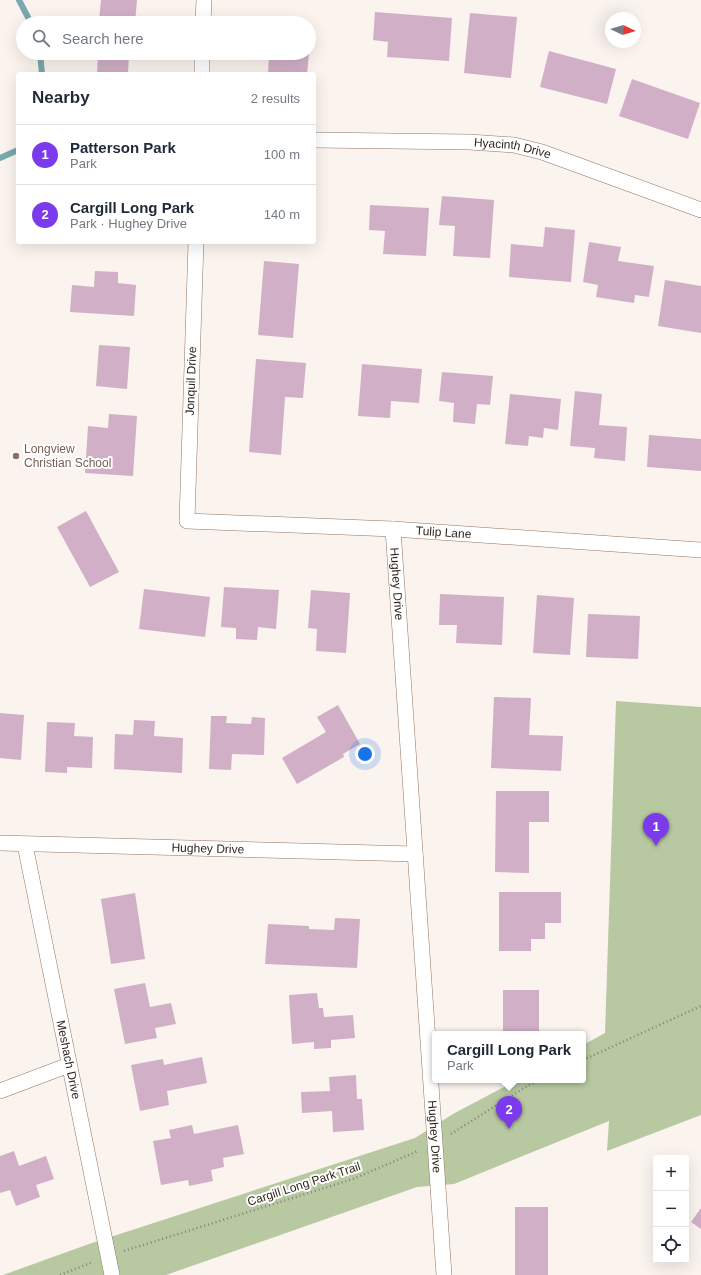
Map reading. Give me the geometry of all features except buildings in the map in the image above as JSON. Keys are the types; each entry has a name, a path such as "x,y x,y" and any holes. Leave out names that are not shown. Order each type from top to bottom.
{"street":[{"path":"204,0 204,16"},
{"path":"202,60 202,72"},
{"name":"Hyacinth Drive","path":"316,140 469,142 514,145 542,152 700,206"},
{"name":"Jonquil Drive","path":"187,521 196,244"},
{"name":"Tulip Lane","path":"187,521 394,529 701,550"},
{"name":"Hughey Drive","path":"394,529 444,1275"},
{"name":"Hughey Drive","path":"0,843 25,845 415,854"},
{"name":"Meshach Drive","path":"25,845 112,1275"},
{"path":"0,1092 69,1065"}],"path":[{"path":"586,1059 701,1006"},
{"name":"Cargill Long Park Trail","path":"60,1275 108,1256 353,1179 436,1144 534,1083"}],"green space":[{"path":"616,701 701,707 701,1115 607,1151 609,1121 454,1184 417,1187 166,1275 3,1275 89,1244 415,1138 453,1114 511,1083 586,1083 586,1043 605,1033"}],"waterway":[{"path":"19,0 27,16"},
{"path":"41,60 42,72"},
{"path":"0,158 16,151"}],"place":[{"name":"Longview Christian School","path":"16,456"},
{"name":"Patterson Park","path":"656,846"},
{"name":"Cargill Long Park","path":"509,1129"}]}
